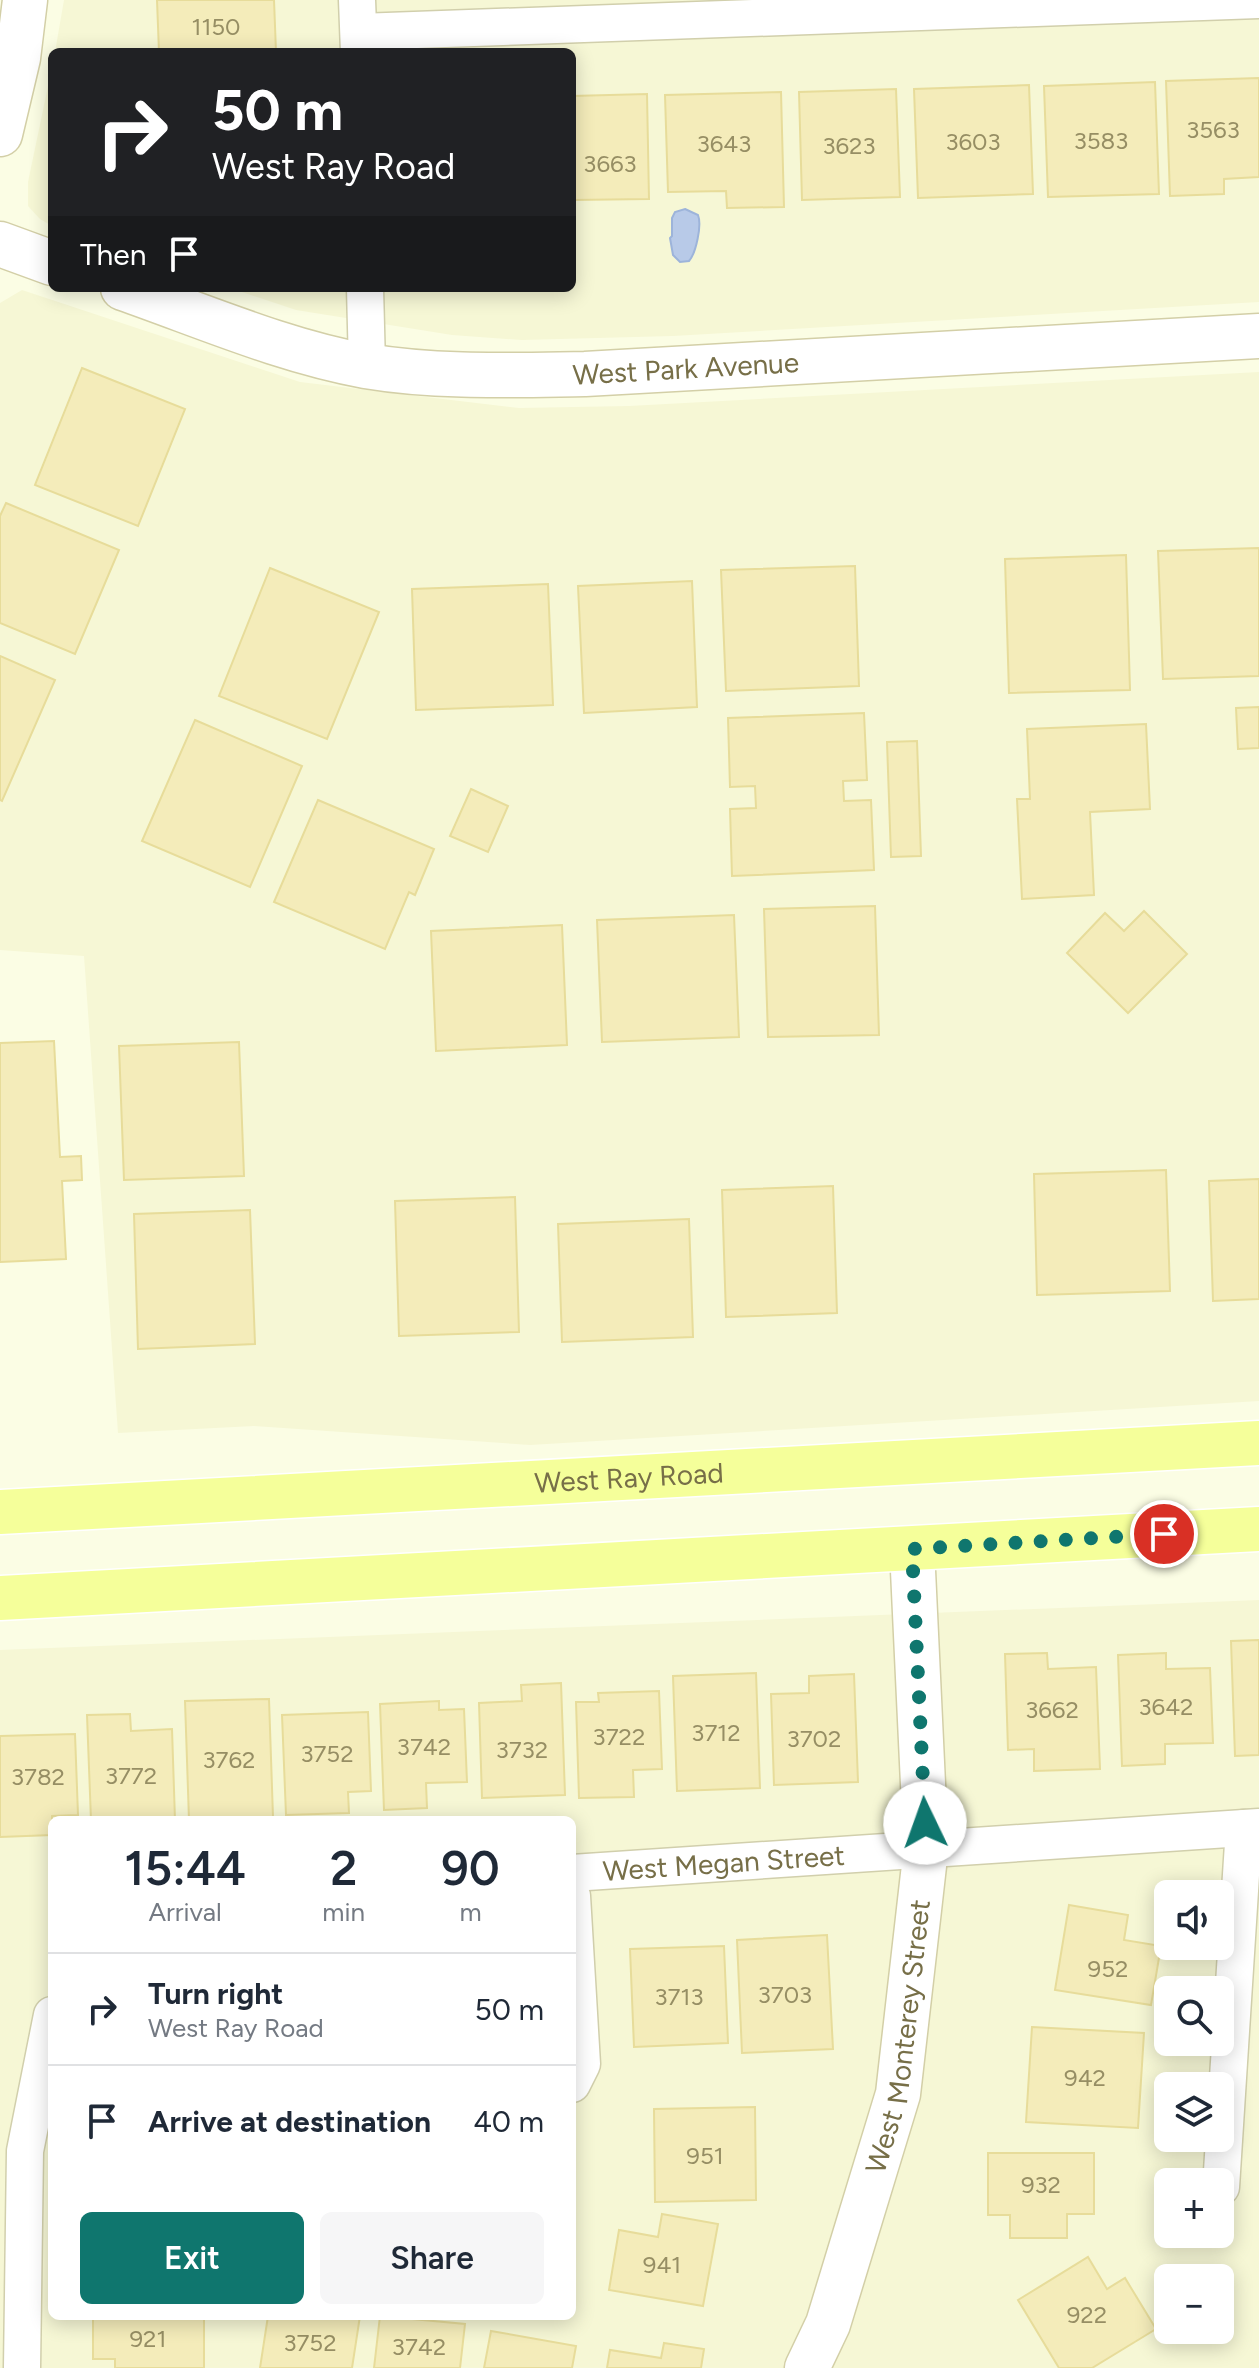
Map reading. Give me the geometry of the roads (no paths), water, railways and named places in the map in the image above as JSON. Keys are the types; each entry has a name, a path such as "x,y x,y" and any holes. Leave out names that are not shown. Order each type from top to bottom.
{"main road":[{"name":"West Ray Road","path":"0,1512 1259,1443"},
{"path":"0,1598 1259,1529"}],"street":[{"path":"0,134 18,58 25,0"},
{"path":"358,28 1259,0"},
{"path":"0,244 48,262"},
{"name":"West Park Avenue","path":"134,292 284,345 367,366 475,375 585,374 1259,336"},
{"path":"365,292 367,366"},
{"name":"West Monterey Street","path":"807,2368 828,2324 898,2094 926,1848 912,1549"},
{"path":"1223,2168 1252,1828"},
{"name":"West Megan Street","path":"576,1873 1252,1828"},
{"path":"576,1963 582,2064 576,2076"},
{"path":"22,2368 25,2151 48,2035"}],"water":[{"path":"685,209 698,215 699,232 692,257 689,261 680,262 673,255 670,238 675,212"}]}
